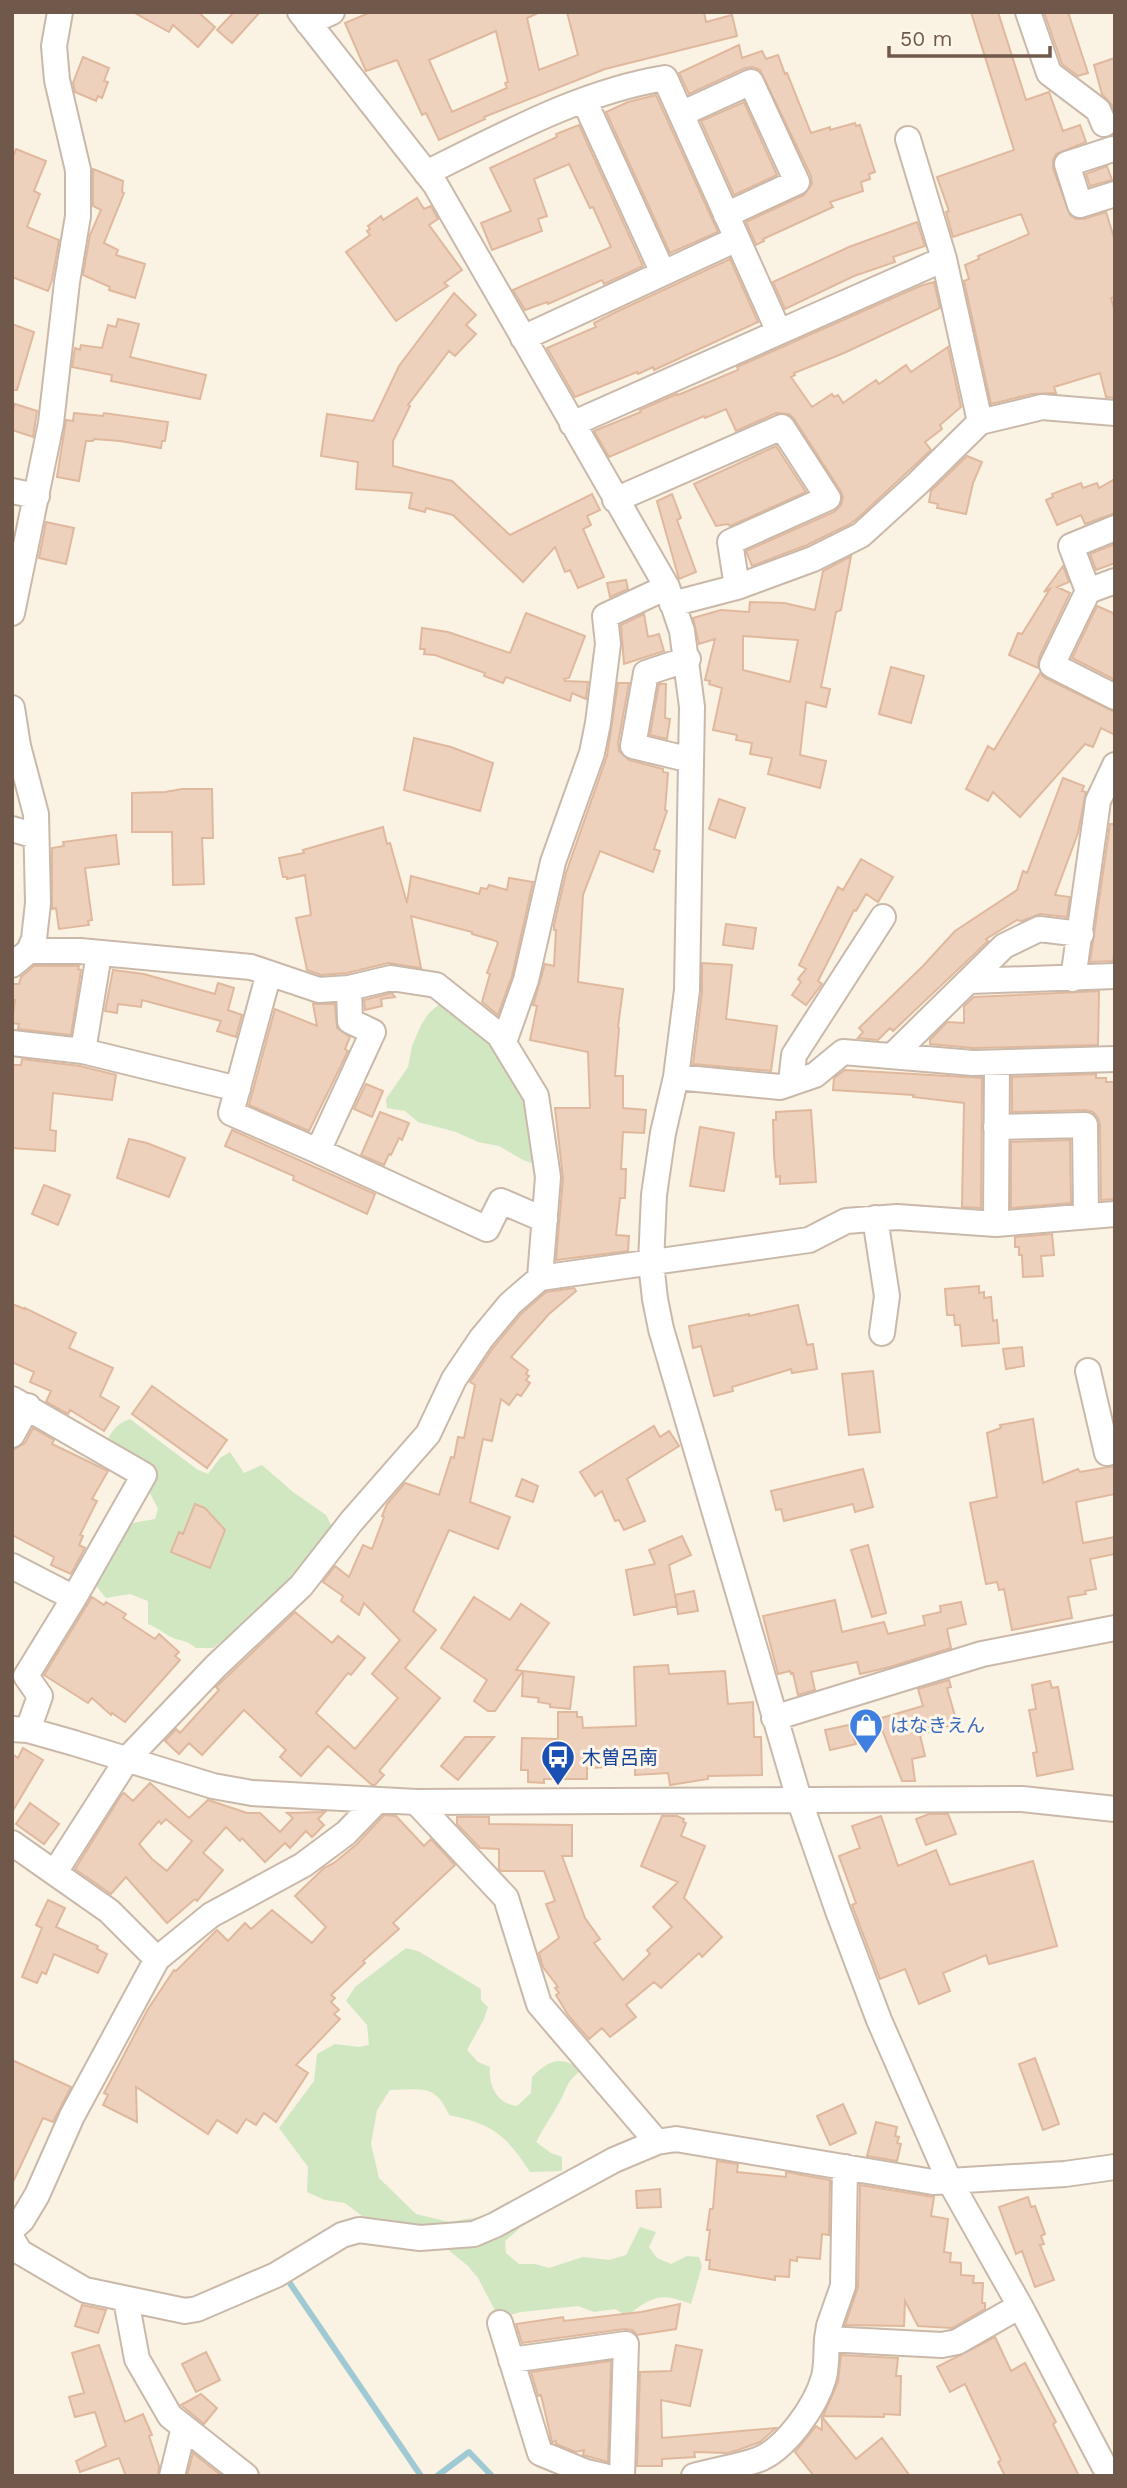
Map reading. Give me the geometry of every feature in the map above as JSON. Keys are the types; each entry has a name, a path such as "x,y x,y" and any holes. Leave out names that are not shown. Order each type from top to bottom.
{"street":[{"path":"12,613 51,423 67,282 78,216 78,170 57,80 54,46 60,12"},
{"path":"332,12 304,18 426,173 669,596 682,631 688,659 692,707 687,990 676,1077 663,1133 654,1195 651,1263 661,1329 799,1799 879,2020 948,2180 1020,2306 1104,2466 1112,2476"},
{"path":"1028,12 1049,73 1098,110 1109,123 1114,151 1067,164 1080,205 1115,194"},
{"path":"426,173 555,110 629,84 665,78 779,332"},
{"path":"681,114 751,82 797,182 726,215"},
{"path":"584,100 663,273"},
{"path":"908,139 944,259 980,422"},
{"path":"523,338 737,239"},
{"path":"572,424 944,259"},
{"path":"504,1042 526,980 553,862 592,753 608,644 605,616 669,596 737,587 813,559 860,535 980,422 1042,407 1115,413"},
{"path":"615,500 782,427 828,498 730,542 737,587"},
{"path":"12,491 37,496"},
{"path":"1088,591 1071,546 1115,528"},
{"path":"1115,581 1088,591 1052,665 1115,698"},
{"path":"688,659 646,673 633,746 691,760"},
{"path":"12,708 15,745 36,814 38,903 34,939 21,958"},
{"path":"1073,979 1098,801 1113,774"},
{"path":"12,829 36,835"},
{"path":"791,1082 794,1055 883,917"},
{"path":"892,1056 1004,946 1039,929 1081,933"},
{"path":"21,958 80,951 251,967 319,990 349,988 391,978 436,985 499,1035 536,1096 548,1177 540,1278"},
{"path":"83,1051 99,954"},
{"path":"269,973 231,1113 487,1229 501,1201 545,1220"},
{"path":"969,981 1115,976"},
{"path":"318,1151 373,1032 351,1021 349,988"},
{"path":"12,1043 83,1051 238,1089"},
{"path":"676,1077 780,1087 815,1075 844,1052 973,1063 1115,1059"},
{"path":"996,1224 997,1063"},
{"path":"996,1127 1085,1125 1086,1216"},
{"path":"55,1872 128,1758 216,1666 300,1586 351,1522 428,1434 454,1379 481,1339 510,1304 540,1278 809,1240 846,1220 897,1217 996,1224 1115,1214"},
{"path":"875,1218 887,1296 882,1333"},
{"path":"1088,1371 1107,1452 1115,1451"},
{"path":"12,1435 20,1402 144,1475 26,1676 40,1696 18,1733 128,1758 213,1786 252,1793 416,1802 1022,1800 1091,1805 1115,1810"},
{"path":"12,1566 74,1598"},
{"path":"774,1718 982,1654 1115,1629"},
{"path":"12,2229 22,2220 37,2195 72,2116 157,1959 211,1915 303,1866 346,1833 377,1801"},
{"path":"416,1802 506,1898 539,2004 657,2142"},
{"path":"12,1843 108,1911 157,1959"},
{"path":"12,2239 20,2252 85,2290 185,2311 197,2309 276,2274 342,2235 359,2230 420,2238 474,2234 614,2160 657,2142 676,2139 933,2182 1065,2174 1115,2167"},
{"path":"694,2476 759,2459 780,2447 797,2427 824,2378 829,2326 843,2286 845,2168"},
{"path":"126,2300 137,2359 170,2416 246,2476"},
{"path":"827,2339 942,2345 957,2342 1020,2306"},
{"path":"500,2323 540,2453 586,2472 604,2476"},
{"path":"511,2360 626,2344 622,2476"},
{"path":"172,2476 184,2427"}],"green space":[{"path":"444,1000 483,1032 529,1102 537,1165 499,1146 478,1142 456,1132 418,1122 405,1111 387,1108 386,1099 408,1067 412,1046 421,1025 429,1013"},
{"path":"130,1419 198,1470 208,1474 220,1458 230,1452 244,1473 262,1465 293,1492 326,1515 333,1529 269,1602 213,1648 196,1648 169,1636 148,1624 148,1601 130,1594 106,1598 93,1582 121,1525 155,1519 158,1509 150,1493 146,1470 106,1446 114,1429"},
{"path":"406,1948 418,1951 481,1989 481,2000 488,2007 467,2050 478,2062 490,2067 492,2087 504,2102 517,2106 531,2093 532,2077 549,2064 567,2062 581,2070 569,2082 536,2142 562,2157 562,2171 530,2172 497,2133 477,2122 449,2115 438,2098 426,2090 390,2090 377,2110 371,2144 379,2178 416,2214 449,2222 500,2211 543,2206 542,2215 521,2227 505,2241 506,2253 519,2264 535,2264 549,2268 583,2257 609,2260 626,2255 640,2227 656,2232 649,2247 657,2258 671,2264 687,2256 699,2257 702,2266 691,2304 664,2297 650,2300 627,2316 615,2309 594,2312 578,2306 521,2312 499,2318 478,2278 446,2248 370,2222 345,2203 325,2200 307,2192 308,2167 279,2128 314,2081 317,2054 335,2044 359,2047 369,2045 367,2025 346,2001 355,1987"}],"building":[{"path":"133,12 198,12 215,27 198,47 173,25 169,32"},
{"path":"234,12 260,12 232,43 217,30"},
{"path":"371,12 540,12 527,18 539,70 578,55 567,12 704,12 706,22 732,15 737,36 605,69 484,117 485,119 439,140 426,113 422,115 397,60 366,71 345,23","holes":["496,31 508,82 505,83 507,88 452,112 429,60"]},
{"path":"971,12 998,12 1026,100 1049,92 1063,131 1080,125 1086,142 1056,154 1053,168 1070,215 1076,219 1084,219 1106,212 1115,241 1115,297 1111,298 1115,312 1115,398 1106,397 1100,373 1054,387 1056,393 1032,394 991,404 964,281 969,279 965,265 979,259 978,256 1029,234 1021,214 953,237 946,212 949,211 937,177 1014,150"},
{"path":"1044,12 1068,12 1088,73 1078,76 1062,64"},
{"path":"739,45 742,58 762,51 766,59 778,55 811,133 830,127 830,130 855,123 856,126 860,125 875,172 869,174 870,179 861,182 863,191 830,202 833,207 763,239 764,241 756,245 746,222 804,195 812,184 811,176 760,70 745,68 689,94 679,73"},
{"path":"83,57 109,68 104,81 108,82 102,98 98,96 96,101 75,92 73,83"},
{"path":"1115,58 1115,111 1102,94 1094,65"},
{"path":"656,95 718,232 670,253 606,112 628,102"},
{"path":"744,102 777,175 734,195 701,121"},
{"path":"579,125 643,266 604,284 602,280 548,304 547,302 525,310 513,290 611,247 569,164 534,179 547,216 538,219 542,231 492,250 481,223 511,211 490,168"},
{"path":"16,149 46,161 34,191 40,194 27,227 59,240 48,291 12,277 12,160"},
{"path":"1107,166 1112,180 1090,186 1086,174"},
{"path":"93,169 123,181 124,193 104,243 118,250 116,255 145,264 135,298 109,290 110,287 83,275 90,235 101,210 93,206"},
{"path":"417,198 424,209 431,206 438,219 429,225 462,270 444,283 448,286 396,321 346,252 370,235 368,226 381,216 383,220"},
{"path":"917,222 925,246 893,257 895,262 854,276 785,309 773,282 849,247"},
{"path":"730,259 758,322 654,370 653,367 638,374 637,372 575,397 547,348 596,327 594,323"},
{"path":"934,282 940,308 794,373 791,377 812,407 832,394 834,397 838,395 843,403 876,380 879,384 906,365 911,372 948,347 961,407 940,425 942,429 925,442 931,450 859,517 807,545 752,566 746,551 834,512 841,505 843,497 840,490 789,414 776,413 736,431 726,409 609,457 594,431 738,370 737,367 920,286"},
{"path":"454,293 476,315 466,325 476,334 455,356 449,351 408,405 410,406 393,441 393,466 452,481 510,535 592,494 600,510 587,516 591,525 583,529 604,577 578,588 570,570 565,572 555,547 523,582 453,515 426,508 425,512 409,508 412,493 356,489 358,462 321,456 327,414 373,421 399,366"},
{"path":"118,319 139,324 130,357 206,375 200,399 111,381 112,375 72,367 75,348 80,350 81,345 102,348 108,325 116,327"},
{"path":"12,324 34,332 17,390 12,390"},
{"path":"15,404 37,411 33,437 12,430"},
{"path":"74,413 103,416 104,413 168,422 165,441 162,441 161,448 120,441 86,441 79,481 57,477 66,420 73,421"},
{"path":"776,446 806,492 730,526 716,526 694,484"},
{"path":"967,456 982,462 973,483 966,514 937,508 938,504 929,502 931,491"},
{"path":"1115,479 1115,513 1085,524 1081,515 1057,525 1046,500 1053,497 1052,494 1081,483 1083,488 1097,483 1099,488"},
{"path":"672,494 681,518 677,520 696,572 679,579 657,501"},
{"path":"46,522 74,528 66,564 39,558"},
{"path":"1115,544 1115,563 1096,570 1090,554"},
{"path":"851,556 841,610 836,612 821,687 830,689 826,707 806,702 800,755 826,761 820,788 768,774 772,758 750,754 752,743 736,740 737,735 713,730 722,688 705,680 715,639 699,644 693,618 721,610 749,612 750,602 784,603 815,610 823,571","holes":["743,636 798,640 790,682 743,670"]},
{"path":"1063,566 1069,582 1057,587 1070,593 1039,658 1038,668 1009,655 1018,633 1022,634 1050,589 1044,592"},
{"path":"626,580 628,589 610,597 607,583"},
{"path":"1097,606 1115,614 1115,680 1072,658"},
{"path":"526,613 585,636 569,678 564,679 588,682 586,699 572,693 570,701 506,677 503,683 484,676 485,673 435,655 424,654 425,649 420,649 422,628 448,632 510,653"},
{"path":"644,614 648,637 659,634 664,651 624,664 621,625"},
{"path":"891,667 924,676 911,723 879,714"},
{"path":"1040,673 1045,678 1115,712 1115,735 1101,728 1093,747 1085,744 1020,817 993,792 988,801 966,789 988,746 994,750"},
{"path":"618,683 629,683 618,743 619,751 629,760 663,769 663,772 668,773 667,811 654,849 660,851 653,872 600,851 583,895 578,982 623,989 615,1076 623,1076 623,1108 646,1110 644,1133 623,1132 621,1169 626,1169 625,1198 620,1198 616,1235 629,1236 628,1251 556,1260 563,1178 555,1108 590,1108 588,1052 530,1040 537,1006 533,1005 545,964 554,966 554,925 566,873 607,756"},
{"path":"659,684 666,684 665,718 670,719 667,739 650,735"},
{"path":"414,738 451,747 493,763 480,811 404,790"},
{"path":"1063,778 1084,786 1082,791 1086,792 1078,833 1055,895 1070,897 1067,917 1040,914 1022,921 1017,920 986,939 988,941 893,1031 890,1028 878,1040 858,1038 863,1032 859,1028 955,931 1017,890 1023,871 1027,873"},
{"path":"212,789 213,838 202,838 204,884 173,885 172,832 132,832 132,793"},
{"path":"719,799 745,808 735,838 709,829"},
{"path":"1110,824 1115,824 1115,950 1113,961 1090,962"},
{"path":"383,827 407,903 411,876 479,894 481,888 487,889 489,885 507,890 509,878 533,882 512,976 498,1015 482,1002 490,974 487,973 498,943 472,932 411,916 421,968 388,963 347,973 321,975 307,970 296,918 311,915 305,875 287,879 283,877 279,858 304,853 303,850"},
{"path":"116,835 119,864 85,868 92,920 88,921 89,925 59,929 56,908 52,909 52,848 64,846 63,842"},
{"path":"861,859 893,877 878,902 866,894 856,911 854,910 818,981 822,984 806,1005 792,995 801,982 798,979 806,969 799,965 838,887 843,890"},
{"path":"726,924 756,928 753,949 723,945"},
{"path":"702,963 732,965 726,1019 777,1026 771,1071 693,1064 702,992"},
{"path":"34,966 79,966 78,969 81,970 71,1035 18,1029 19,1024 12,1023 15,1000 12,1000 13,984 19,984 21,977"},
{"path":"113,970 144,974 215,994 218,983 234,988 228,1010 242,1015 236,1037 217,1031 221,1021 142,1000 141,1007 118,1004 117,1013 105,1011"},
{"path":"1099,991 1098,1045 973,1048 930,1044 930,1040 947,1022 964,1023 964,1006 974,997"},
{"path":"392,993 395,997 381,999 382,1006 365,1010 364,1000"},
{"path":"313,1004 335,1004 337,1028 350,1037 345,1049 348,1051 309,1131 249,1105 275,1009 317,1026"},
{"path":"22,1059 80,1066 116,1075 112,1100 53,1093 50,1130 56,1131 55,1151 12,1148 12,1065 21,1065"},
{"path":"845,1070 982,1078 981,1208 962,1207 964,1103 913,1097 914,1095 833,1090 834,1078"},
{"path":"1096,1074 1096,1078 1106,1078 1106,1082 1114,1082 1115,1199 1101,1200 1100,1125 1093,1112 1012,1112 1012,1077"},
{"path":"366,1084 383,1091 372,1117 354,1109"},
{"path":"811,1110 816,1182 780,1184 780,1176 776,1177 774,1155 773,1120 776,1120 776,1112"},
{"path":"380,1112 409,1123 402,1140 399,1138 384,1165 361,1155"},
{"path":"700,1127 734,1133 724,1191 690,1186"},
{"path":"232,1130 375,1194 367,1214 293,1180 294,1176 225,1146"},
{"path":"129,1139 185,1158 169,1197 117,1178"},
{"path":"1070,1140 1071,1203 1011,1208 1011,1142"},
{"path":"44,1185 70,1195 58,1225 32,1214"},
{"path":"1052,1234 1054,1255 1041,1256 1043,1276 1023,1277 1022,1255 1019,1255 1019,1247 1015,1247 1015,1237"},
{"path":"979,1286 979,1293 984,1292 984,1298 991,1297 993,1321 997,1320 999,1343 962,1346 960,1325 955,1325 954,1315 947,1315 945,1289"},
{"path":"574,1288 576,1291 549,1314 511,1357 528,1370 526,1374 529,1376 526,1380 530,1383 521,1396 517,1394 509,1405 501,1399 492,1441 483,1439 470,1502 510,1517 498,1549 449,1530 413,1611 436,1630 405,1668 440,1698 379,1771 384,1775 372,1785 328,1746 301,1776 280,1757 286,1750 244,1710 202,1755 189,1743 179,1754 165,1741 176,1729 180,1733 219,1690 216,1687 295,1612 332,1643 338,1636 365,1658 351,1675 348,1673 316,1713 355,1749 398,1698 372,1674 400,1640 364,1603 359,1615 341,1601 343,1596 323,1582 335,1566 349,1577 363,1545 372,1549 387,1504 405,1483 439,1495 451,1457 454,1458 458,1437 464,1438 475,1385 470,1382 521,1314 546,1292"},
{"path":"12,1304 76,1333 69,1348 113,1368 100,1396 119,1407 104,1431 70,1410 68,1414 46,1402 51,1391 30,1382 34,1372 12,1362"},
{"path":"798,1305 807,1345 813,1344 817,1369 792,1373 791,1369 732,1387 733,1391 714,1396 701,1346 693,1348 689,1326"},
{"path":"1022,1347 1024,1366 1006,1369 1003,1349"},
{"path":"873,1371 880,1432 849,1435 842,1374"},
{"path":"152,1386 227,1440 207,1468 132,1414"},
{"path":"1033,1419 1043,1483 1078,1469 1080,1472 1115,1466 1115,1494 1076,1502 1083,1543 1115,1537 1115,1554 1090,1559 1096,1589 1068,1597 1072,1618 1012,1630 1004,1589 999,1590 997,1582 986,1584 970,1503 997,1497 987,1433 1001,1428 1000,1425"},
{"path":"654,1426 660,1437 669,1431 679,1446 627,1479 645,1521 624,1530 619,1520 615,1521 602,1491 595,1496 580,1472"},
{"path":"33,1428 54,1440 52,1444 108,1471 92,1499 97,1501 80,1535 83,1536 79,1545 85,1548 71,1574 51,1565 54,1557 12,1535 12,1454 14,1449 25,1443"},
{"path":"863,1469 873,1507 855,1512 853,1504 784,1521 781,1509 776,1510 771,1491"},
{"path":"522,1479 538,1486 533,1502 516,1496"},
{"path":"195,1504 205,1508 225,1530 210,1568 171,1552 179,1532 183,1534"},
{"path":"682,1536 691,1555 669,1565 677,1606 634,1615 626,1570 655,1564 649,1550"},
{"path":"868,1545 886,1613 872,1617 851,1550"},
{"path":"694,1591 698,1611 678,1614 675,1595"},
{"path":"92,1597 126,1614 123,1618 155,1639 159,1634 179,1652 175,1656 180,1660 125,1722 112,1713 111,1715 92,1698 88,1703 44,1675"},
{"path":"474,1597 510,1620 521,1604 549,1623 516,1670 523,1671 495,1711 488,1711 474,1701 487,1680 441,1648"},
{"path":"835,1600 842,1632 884,1622 888,1634 925,1625 923,1616 941,1612 940,1606 961,1602 966,1624 947,1629 951,1648 860,1674 857,1662 811,1672 815,1690 798,1695 793,1673 790,1671 778,1674 763,1616"},
{"path":"668,1665 669,1674 725,1671 728,1704 753,1702 754,1737 761,1737 762,1775 708,1776 708,1779 670,1785 668,1773 635,1775 635,1766 587,1768 587,1779 544,1779 544,1783 528,1782 528,1770 521,1770 522,1738 558,1739 558,1712 577,1712 577,1717 582,1717 583,1728 636,1726 634,1667"},
{"path":"523,1671 574,1677 570,1709 550,1707 550,1704 538,1702 539,1698 522,1696"},
{"path":"949,1680 951,1687 947,1688 957,1723 920,1735 925,1756 912,1759 915,1781 902,1781 878,1719 923,1706 918,1689"},
{"path":"1050,1681 1052,1688 1058,1687 1073,1769 1037,1776 1033,1753 1037,1752 1029,1710 1036,1709 1032,1685"},
{"path":"849,1725 856,1744 830,1750 825,1730"},
{"path":"465,1737 494,1737 458,1780 441,1766"},
{"path":"23,1748 43,1760 12,1812 12,1754 18,1758"},
{"path":"150,1783 189,1818 208,1800 247,1813 260,1813 280,1832 293,1818 287,1813 325,1812 318,1819 324,1825 312,1837 306,1831 290,1848 285,1843 265,1862 242,1838 240,1841 226,1827 203,1853 223,1870 197,1901 195,1899 167,1923 126,1877 111,1894 75,1869 122,1794 133,1801","holes":["166,1819 192,1841 167,1871 139,1844 159,1821 161,1824"]},
{"path":"30,1803 59,1824 44,1844 16,1824"},
{"path":"929,1814 948,1814 956,1834 926,1845 916,1819"},
{"path":"384,1815 396,1816 424,1846 431,1839 455,1865 393,1923 399,1929 363,1961 365,1963 331,1995 335,1998 331,2002 339,2010 334,2014 340,2019 296,2065 308,2073 276,2122 264,2113 256,2125 246,2119 237,2133 217,2120 208,2134 136,2087 137,2122 103,2105 108,2095 104,2093 148,2009 174,1970 217,1930 228,1941 245,1923 251,1929 272,1910 312,1943 326,1927 295,1896 324,1868 357,1844"},
{"path":"662,1816 684,1819 683,1822 686,1823 681,1836 705,1846 684,1898 722,1937 702,1957 699,1953 661,1988 654,1982 626,2005 636,2017 610,2037 602,2028 589,2039 568,2015 556,1995 559,1993 555,1988 558,1987 543,1967 539,1953 559,1938 546,1904 555,1901 544,1871 501,1871 499,1849 480,1848 457,1824 457,1817 489,1817 489,1824 572,1825 572,1856 562,1856 585,1918 600,1939 594,1943 623,1980 650,1954 647,1950 672,1927 653,1907 678,1882 641,1866"},
{"path":"881,1816 898,1866 936,1850 950,1885 1033,1861 1057,1946 989,1964 986,1955 943,1973 950,1991 919,2004 905,1969 880,1979 852,1905 856,1903 839,1856 860,1848 852,1826"},
{"path":"48,1900 65,1908 56,1927 98,1946 97,1949 107,1954 98,1973 54,1954 46,1974 42,1972 37,1983 22,1977 42,1928 36,1925"},
{"path":"1035,2058 1059,2124 1043,2130 1019,2064"},
{"path":"12,2060 71,2087 53,2122 43,2118 12,2184"},
{"path":"843,2104 856,2133 830,2145 817,2116"},
{"path":"876,2122 897,2127 895,2136 899,2137 897,2143 901,2144 897,2161 867,2156"},
{"path":"717,2161 738,2164 737,2172 786,2177 786,2172 830,2180 829,2235 822,2234 820,2259 797,2257 797,2261 790,2260 789,2277 775,2276 775,2280 709,2269 710,2260 706,2260 710,2230 707,2230 710,2209 713,2209"},
{"path":"860,2185 934,2197 931,2216 948,2219 944,2252 951,2253 950,2262 961,2263 961,2275 974,2276 973,2283 983,2283 982,2303 985,2303 985,2309 952,2328 918,2326 905,2301 904,2326 845,2325 858,2287"},
{"path":"660,2189 661,2207 637,2208 636,2191"},
{"path":"1028,2197 1031,2207 1035,2206 1045,2234 1041,2236 1044,2244 1040,2245 1054,2280 1035,2287 1022,2251 1016,2254 999,2207"},
{"path":"680,2304 676,2329 637,2335 632,2330 624,2329 522,2343 516,2324 563,2317 564,2321 641,2312"},
{"path":"82,2305 106,2310 98,2333 75,2326"},
{"path":"995,2337 1011,2371 1025,2363 1056,2422 1053,2424 1079,2476 1005,2476 998,2462 1001,2460 965,2384 950,2392 937,2367"},
{"path":"99,2345 125,2422 143,2414 152,2435 149,2436 159,2466 158,2476 126,2476 119,2458 80,2472 76,2461 106,2446 95,2412 75,2417 69,2397 84,2393 72,2353"},
{"path":"676,2345 702,2350 690,2406 661,2400 662,2438 776,2428 760,2442 738,2450 727,2453 694,2452 695,2457 662,2459 662,2466 637,2466 640,2372 671,2371"},
{"path":"206,2352 220,2380 196,2392 182,2364"},
{"path":"841,2355 898,2358 896,2376 901,2376 900,2415 823,2416 838,2382"},
{"path":"611,2361 608,2462 583,2455 584,2450 576,2452 556,2444 556,2441 552,2442 541,2395 538,2396 531,2372"},
{"path":"201,2394 217,2408 204,2424 181,2405"},
{"path":"822,2417 856,2459 882,2438 910,2476 814,2476 795,2452 816,2426 822,2430"},
{"path":"193,2453 222,2476 187,2476"}],"waterway":[{"path":"285,2276 421,2476"},
{"path":"437,2476 469,2452 492,2476"}],"place":[{"name":"はなきえん","path":"866,1755"},
{"name":"木曽呂南","path":"558,1787"}]}
